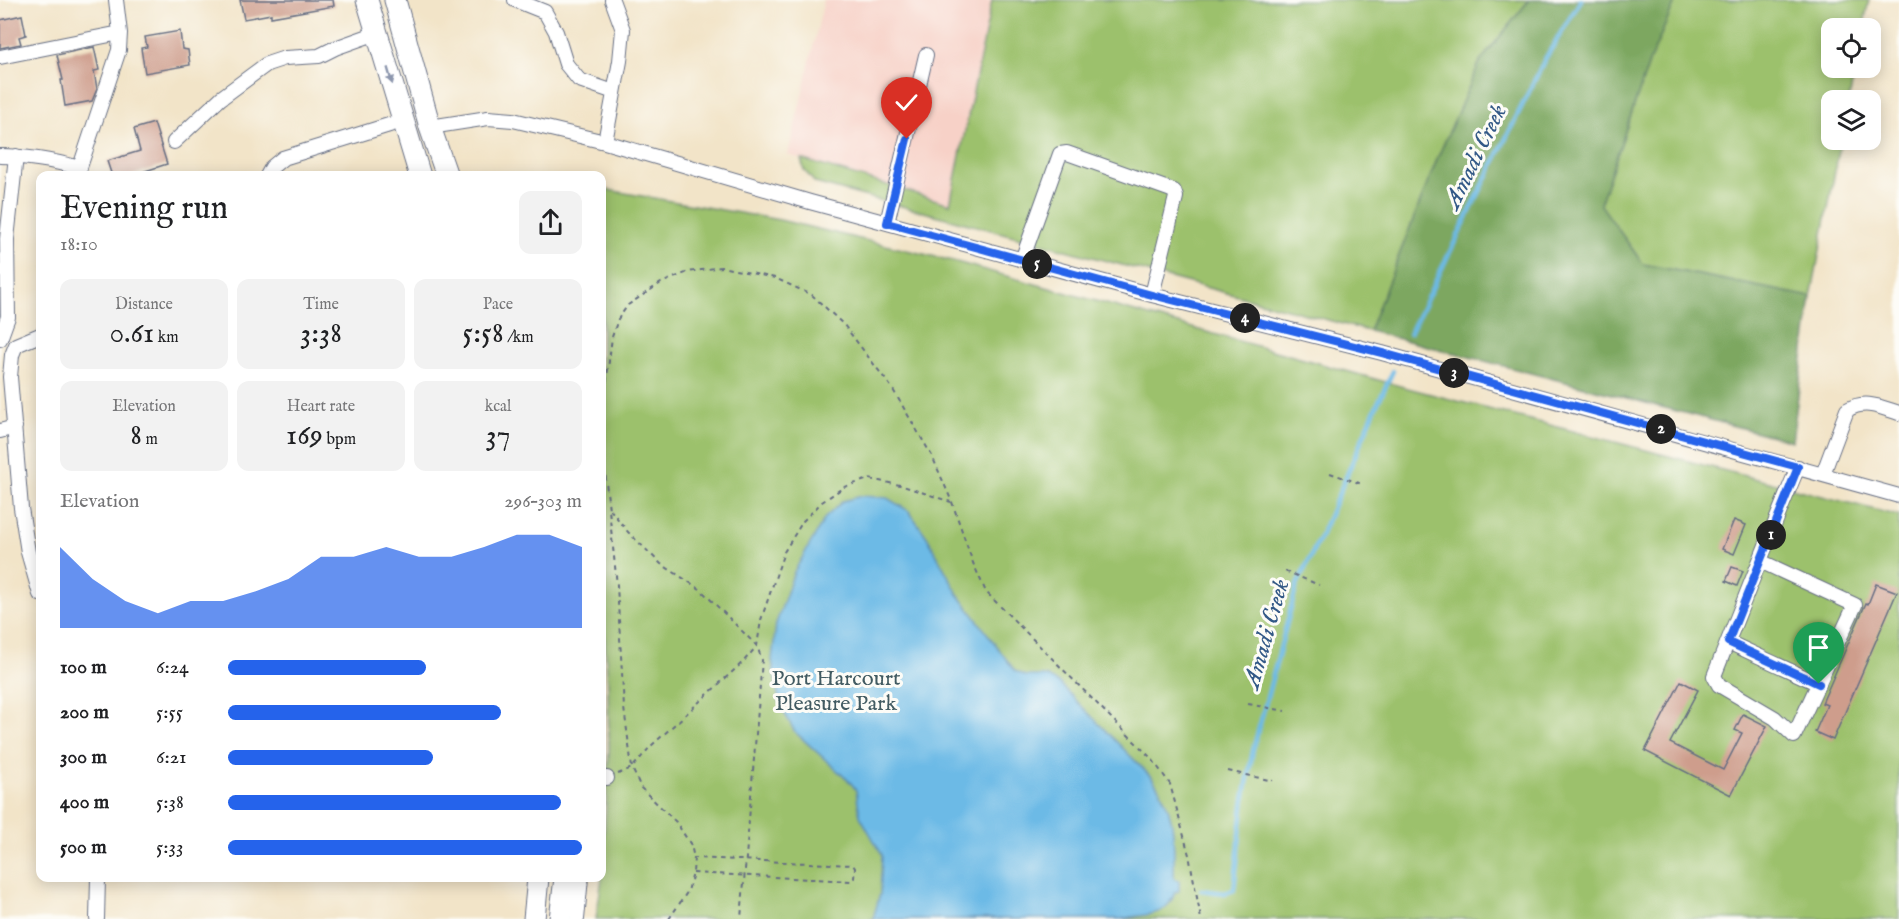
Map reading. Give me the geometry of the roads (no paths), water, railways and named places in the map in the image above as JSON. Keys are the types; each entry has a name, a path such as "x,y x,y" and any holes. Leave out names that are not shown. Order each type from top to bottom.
{"highway":[{"path":"367,0 418,171"},
{"path":"395,0 430,126 445,171"},
{"path":"534,919 538,882"},
{"path":"560,919 565,882"}],"street":[{"path":"79,171 119,50 120,33 116,0"},
{"path":"515,0 545,12 556,32 566,64 579,80 614,92"},
{"path":"604,142 623,30 612,0"},
{"path":"0,57 120,33"},
{"path":"174,142 221,98 267,64 285,58 319,56 377,33"},
{"path":"887,223 926,55"},
{"path":"430,126 488,118 513,120 604,142 1022,260 1382,353 1899,496"},
{"path":"270,171 283,158 402,121"},
{"path":"1022,260 1060,154 1066,153 1174,191 1176,197 1152,295"},
{"path":"0,156 57,162 77,171"},
{"path":"0,339 8,317 7,238 16,156"},
{"path":"36,336 16,345 12,355 10,377 21,508 28,552 36,580"},
{"path":"1823,474 1847,410 1857,404 1870,404 1899,413"},
{"path":"0,431 15,427"},
{"path":"1760,561 1855,605 1794,736 1775,718 1719,685 1714,676 1728,642 1760,561 1798,467"},
{"path":"1728,642 1819,684"},
{"path":"97,919 98,882"},
{"path":"577,919 581,882"}],"water":[{"path":"862,496 887,498 909,511 927,537 958,594 1015,671 1026,676 1046,676 1060,684 1152,778 1170,815 1174,839 1174,879 1179,880 1179,891 1175,892 1171,901 1161,911 1121,919 873,919 880,894 882,855 860,816 856,790 795,732 780,705 772,660 776,624 794,572 825,518 843,501"}],"waterway":[{"name":"Amadi Creek","path":"1410,333 1545,59 1581,0"},
{"name":"Amadi Creek","path":"1201,890 1225,893 1234,890 1243,806 1253,750 1297,585 1393,371"}],"park label":[{"name":"Port Harcourt Pleasure Park","path":"836,692"}]}
